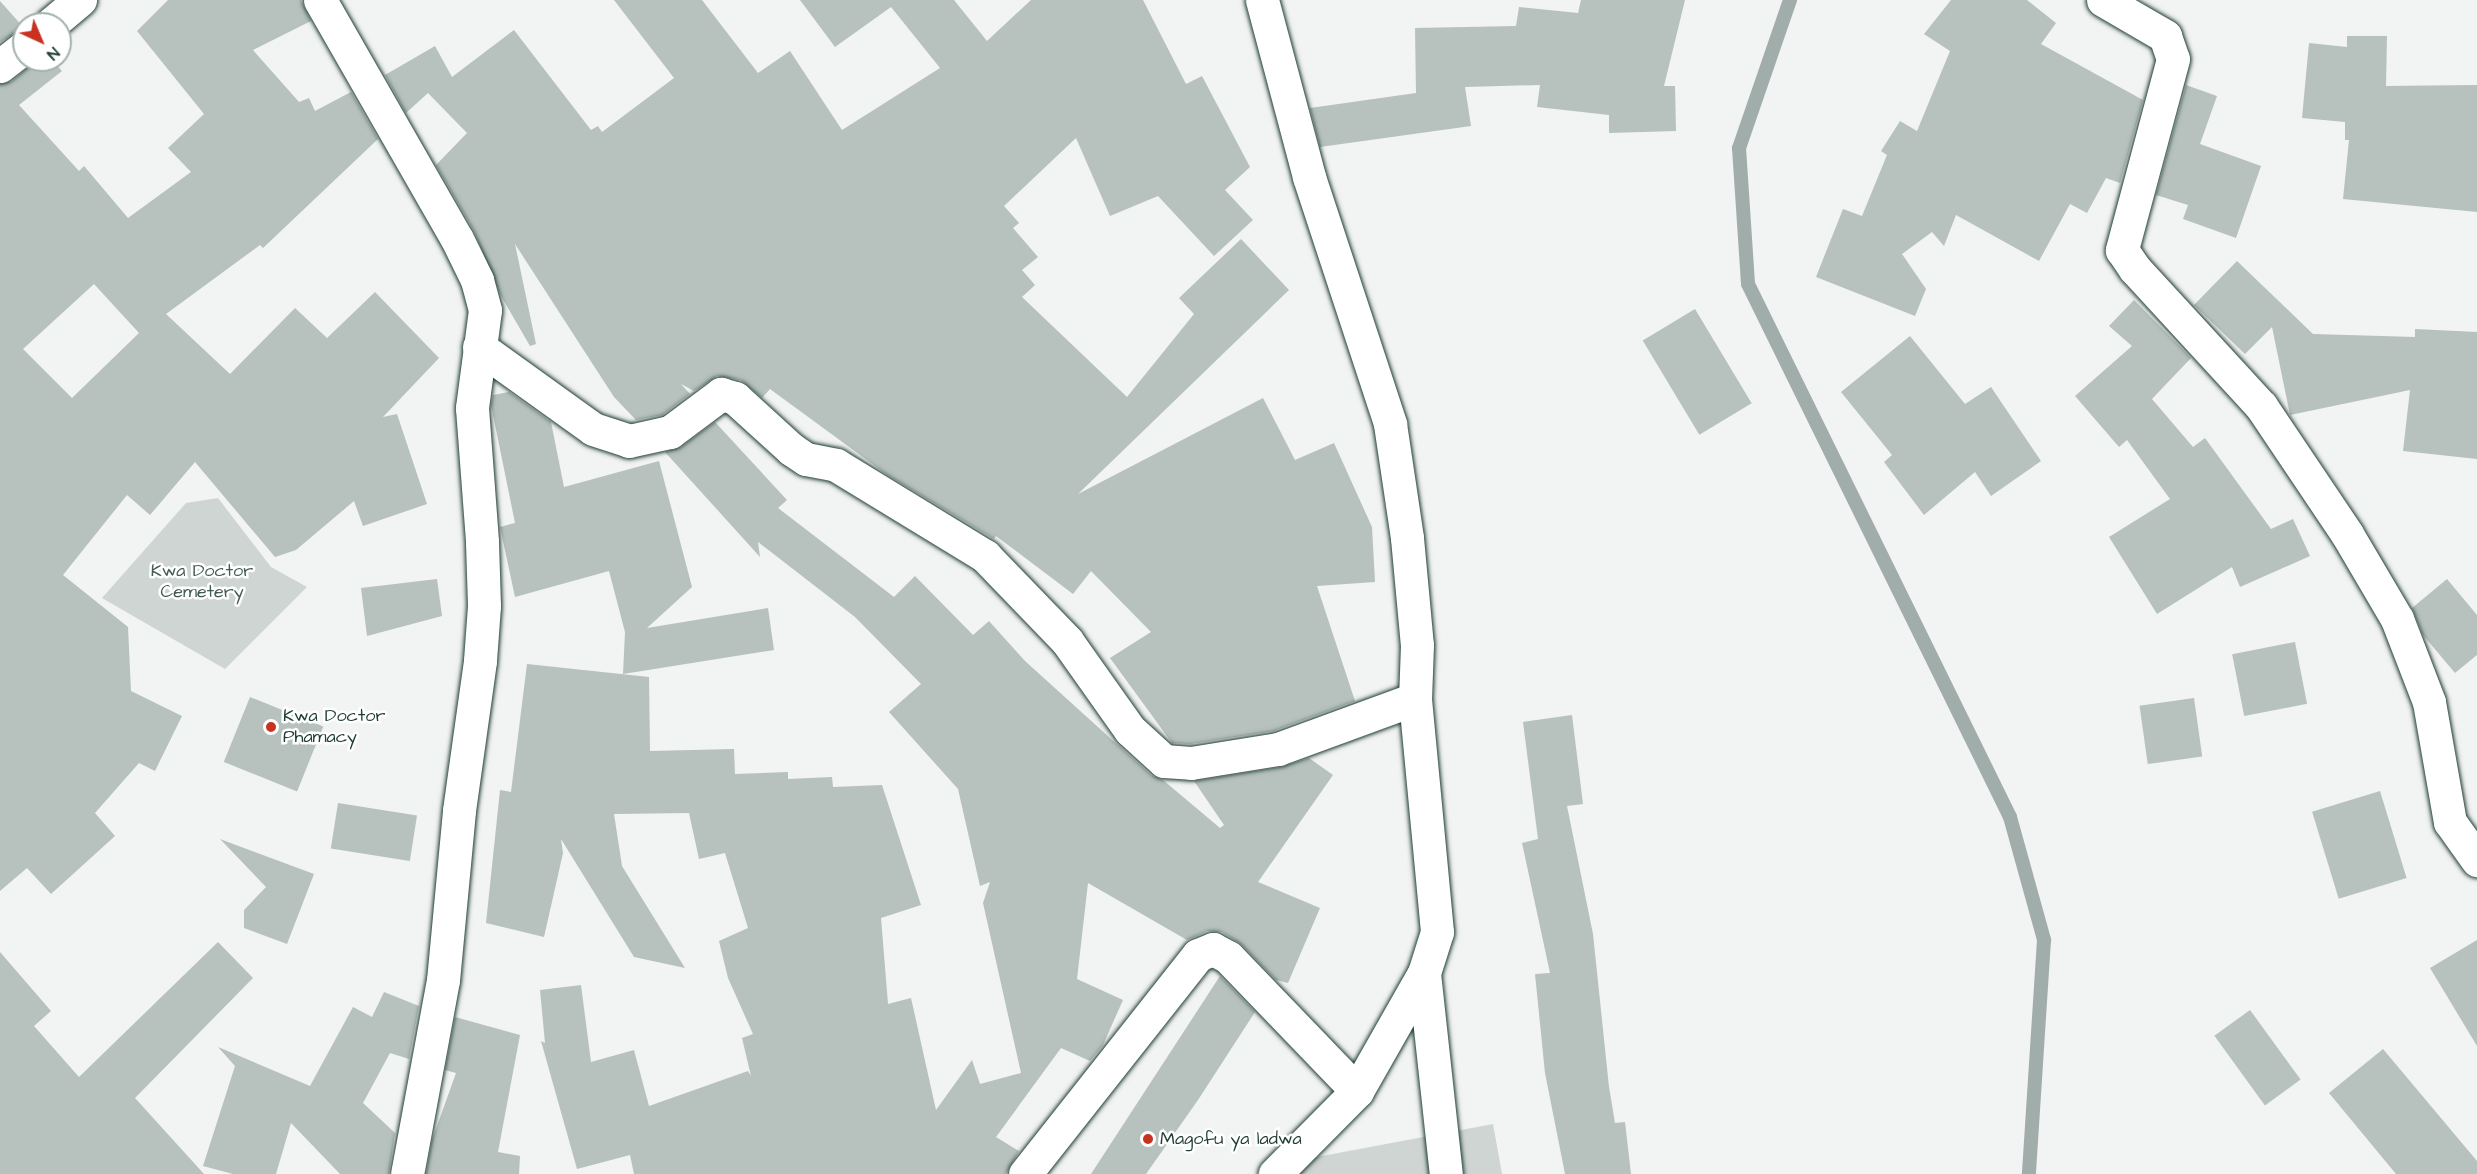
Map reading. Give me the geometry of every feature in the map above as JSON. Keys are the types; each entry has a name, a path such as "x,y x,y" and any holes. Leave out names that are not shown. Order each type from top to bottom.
{"street":[{"path":"66,12 80,0"},
{"path":"320,0 477,280 485,310 478,347 472,408 482,542 484,606 480,661 459,811 443,980 407,1174"},
{"path":"1262,0 1309,177 1390,424 1407,538 1417,645 1415,699 1437,932 1424,973 1357,1092 1275,1174"},
{"path":"2103,0 2165,36 2173,59 2122,250 2135,269 2261,406 2347,534 2397,619 2429,702 2450,822 2477,860"},
{"path":"0,66 12,56"},
{"path":"478,347 593,429 629,441 670,432 721,394 735,398 790,449 806,459 836,465 985,556 1067,641 1130,730 1164,761 1191,763 1278,749 1415,699"},
{"path":"1025,1174 1197,955 1213,949 1228,957 1357,1092"},
{"path":"1424,973 1446,1174"}],"green space":[{"name":"Kwa Doctor Cemetery","path":"218,498 271,567 307,587 225,669 102,598 186,503"},
{"path":"1493,1124 1502,1174 1276,1174 1274,1165"}],"building":[{"path":"168,0 301,0 311,21 253,50 299,102 309,98 315,111 351,92 378,139 263,248 260,245 166,314 230,374 295,308 327,338 375,292 439,358 383,417 397,414 427,504 363,526 354,501 296,550 275,557 195,462 150,515 127,495 63,575 128,627 131,691 182,716 155,771 139,763 95,813 115,836 51,894 27,868 0,891 0,84 12,81 23,72 61,72 19,105 79,171 84,166 128,218 191,172 168,148 204,114 137,31","holes":["94,284 139,333 72,398 23,349"]},
{"path":"614,0 702,0 758,73 790,51 842,130 940,68 891,7 835,47 800,0 954,0 987,41 1031,0 1143,0 1186,84 1202,76 1250,167 1225,190 1253,220 1214,256 1158,196 1110,216 1076,138 1004,206 1019,223 1013,228 1038,257 1022,270 1035,285 1022,297 1127,397 1194,314 1179,298 1241,239 1289,290 1078,494 1263,398 1295,460 1334,443 1372,527 1375,582 1317,586 1355,701 1273,731 1190,744 1172,743 1110,658 1151,632 1091,571 1073,594 996,536 994,539 886,474 770,389 762,398 741,380 717,376 694,391 681,384 690,394 662,415 636,420 614,397 515,244 536,344 530,346 501,296 474,231 436,165 467,133 428,93 406,113 385,75 435,46 452,77 514,30 591,130 598,126 602,132 674,78"},
{"path":"1581,0 1685,0 1664,86 1675,86 1676,131 1609,133 1609,115 1537,107 1540,85 1465,87 1471,126 1320,147 1310,108 1416,93 1415,28 1516,26 1519,7 1578,13"},
{"path":"1951,0 2027,0 2056,23 2041,44 2143,100 2120,183 2106,178 2087,213 2070,204 2039,261 1956,215 1944,246 1932,232 1902,254 1926,289 1915,316 1816,277 1843,209 1862,216 1887,155 1881,151 1900,121 1917,131 1950,51 1924,34"},
{"path":"0,1 12,14 12,35 0,42"},
{"path":"2347,36 2387,36 2386,86 2477,85 2477,212 2343,199 2349,140 2345,140 2345,122 2302,118 2309,43 2347,47"},
{"path":"2186,85 2217,96 2200,144 2261,166 2236,238 2183,219 2188,205 2156,195"},
{"path":"2237,261 2313,334 2415,337 2415,329 2477,332 2477,459 2403,451 2410,390 2290,415 2272,327 2245,354 2194,305"},
{"path":"2134,300 2191,358 2152,399 2193,447 2205,438 2271,529 2293,519 2310,556 2240,587 2232,567 2157,614 2109,537 2170,499 2127,440 2119,447 2075,396 2132,346 2109,326"},
{"path":"1695,309 1752,403 1699,435 1643,340"},
{"path":"1910,336 1965,404 1991,387 2041,461 1991,496 1975,472 1924,515 1884,462 1892,455 1841,392"},
{"path":"509,392 551,422 564,487 659,461 692,587 647,628 768,608 774,650 623,674 625,632 609,571 515,597 500,527 515,523 491,405 493,395"},
{"path":"715,422 787,500 778,508 894,597 915,576 973,635 989,621 1025,661 1151,775 1163,780 1220,828 1224,825 1194,781 1281,767 1309,758 1333,775 1258,882 1320,908 1288,983 1276,980 1241,944 1222,932 1207,931 1187,940 1088,883 1077,979 1123,1000 1103,1045 1090,1061 1061,1048 996,1137 1019,1151 1006,1174 634,1174 630,1155 577,1169 541,1041 545,1043 540,990 581,985 591,1062 634,1050 649,1106 748,1071 751,1076 742,1038 753,1034 728,978 719,941 748,928 725,853 699,859 689,813 614,814 622,866 685,968 634,957 561,839 563,853 544,937 486,923 500,790 511,792 527,664 649,677 650,751 734,749 735,774 788,772 788,779 832,777 833,787 882,785 921,905 881,918 888,1004 911,998 936,1110 972,1060 980,1084 1021,1073 983,903 990,882 980,886 958,789 889,712 921,684 855,617 758,542 760,557 665,452 681,447"},
{"path":"437,579 442,616 367,636 361,588"},
{"path":"2447,579 2477,615 2477,655 2455,673 2423,635 2412,608"},
{"path":"2295,642 2307,704 2244,716 2232,654"},
{"path":"250,697 323,727 297,791 224,762"},
{"path":"2194,698 2202,756 2148,764 2140,706"},
{"path":"1572,715 1583,804 1567,806 1593,934 1615,1123 1625,1122 1631,1174 1565,1174 1545,1073 1535,974 1550,973 1522,843 1538,839 1523,722"},
{"path":"2380,791 2407,878 2339,899 2312,812"},
{"path":"338,803 417,816 410,861 331,848"},
{"path":"220,839 314,874 287,944 244,928 244,910 266,887"},
{"path":"2477,940 2477,1046 2430,968"},
{"path":"218,942 253,978 135,1098 204,1174 0,1174 0,952 51,1011 34,1026 79,1077"},
{"path":"1220,976 1255,1012 1198,1100 1146,1174 1091,1174"},
{"path":"384,992 419,1006 409,1059 390,1053 363,1103 395,1133 389,1174 340,1174 291,1123 276,1174 233,1174 203,1166 235,1066 218,1047 310,1086 353,1007 372,1017"},
{"path":"2250,1010 2301,1080 2265,1105 2214,1036"},
{"path":"455,1017 520,1035 498,1152 520,1156 519,1174 426,1174 432,1140 456,1073 445,1070"},
{"path":"2383,1049 2477,1161 2477,1174 2396,1174 2329,1093"}],"waterway":[{"path":"1790,0 1739,148 1748,284 2010,817 2044,940 2029,1174"}],"place":[{"name":"Kwa Doctor Phamacy","path":"271,727"},
{"name":"Magofu ya ladwa","path":"1148,1139"}]}
